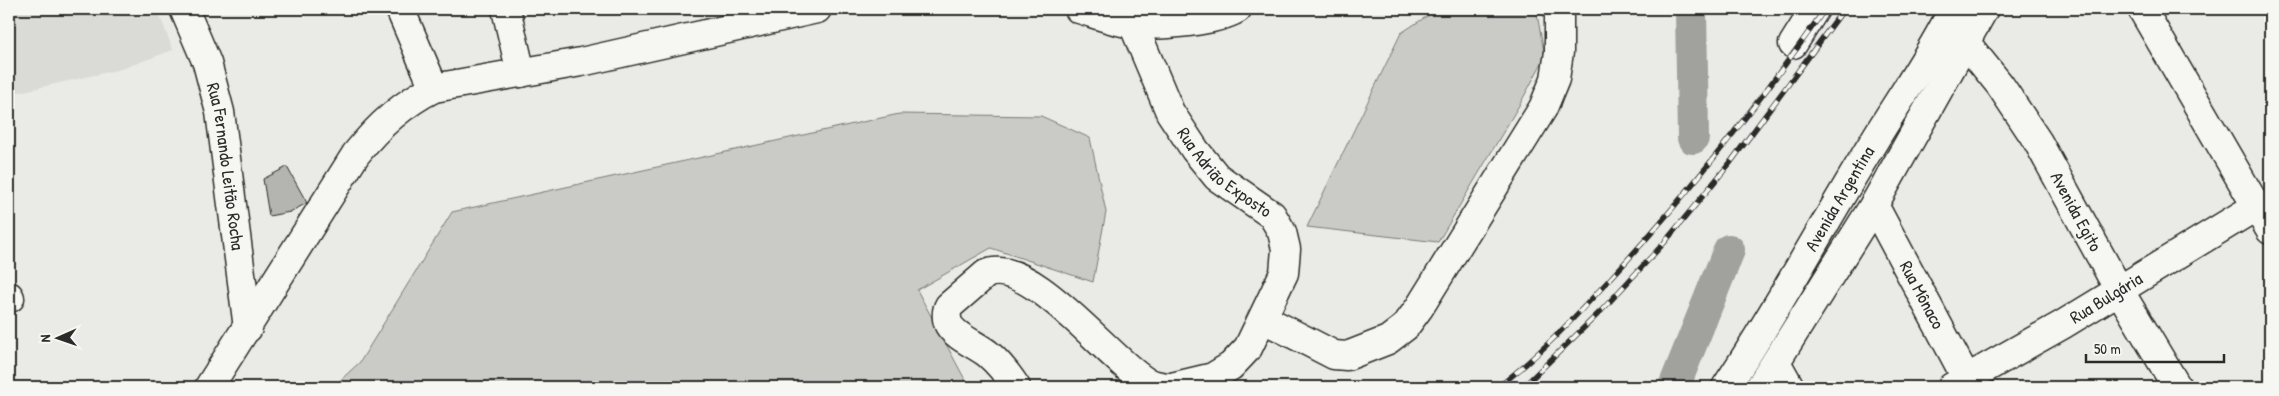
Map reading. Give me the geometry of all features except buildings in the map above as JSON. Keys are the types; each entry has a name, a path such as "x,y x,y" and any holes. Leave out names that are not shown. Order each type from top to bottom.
{"street":[{"name":"Rua Fernando Leitão Rocha","path":"184,9 207,63 220,112 248,328"},
{"path":"400,9 434,88"},
{"path":"506,9 521,73"},
{"path":"209,387 248,328 356,154 384,122 415,98 434,88 642,49 817,9"},
{"path":"1079,9 1178,22 1228,14 1237,9"},
{"path":"1264,319 1340,357 1356,354 1388,340 1405,326 1419,308 1543,108 1555,79 1560,52 1559,9"},
{"path":"1793,44 1815,9"},
{"name":"Avenida Argentina","path":"1726,387 1815,242 1871,145 1912,81 1953,9"},
{"name":"Avenida Argentina","path":"1760,387 1874,204 1984,9"},
{"path":"2142,9 2270,230"},
{"name":"Rua Adrião Exposto","path":"1129,16 1170,112 1195,150 1217,177 1272,214 1282,232 1286,249 1284,273 1264,319 1248,348 1230,366 1213,377 1171,387"},
{"name":"Avenida Egito","path":"1966,43 2000,85 2038,142 2119,290 2177,387"},
{"name":"Rua Mônaco","path":"1874,204 1963,384"},
{"name":"Rua Bulgária","path":"1963,384 2256,206"},
{"path":"1016,387 1003,369 989,355 954,331 947,319 947,309 949,306 986,274 993,271 1032,284 1058,303 1144,381 1167,387"},
{"path":"1776,362 1790,387"}],"shaded area":[{"path":"9,9 157,9 173,50 121,69 15,93"},
{"path":"1438,9 1536,9 1545,57 1521,102 1438,242 1307,227 1401,33"},
{"path":"899,114 1041,116 1090,138 1106,212 1093,282 991,248 917,290 969,387 333,387 360,362 452,212"}],"waterway":[{"path":"1691,9 1693,138"},
{"path":"1674,387 1729,250"}],"railway":[{"path":"1498,387 1528,362 1570,322 1667,215 1749,114 1825,9"},
{"path":"1523,387 1602,310 1664,243 1730,163 1844,9"}]}
